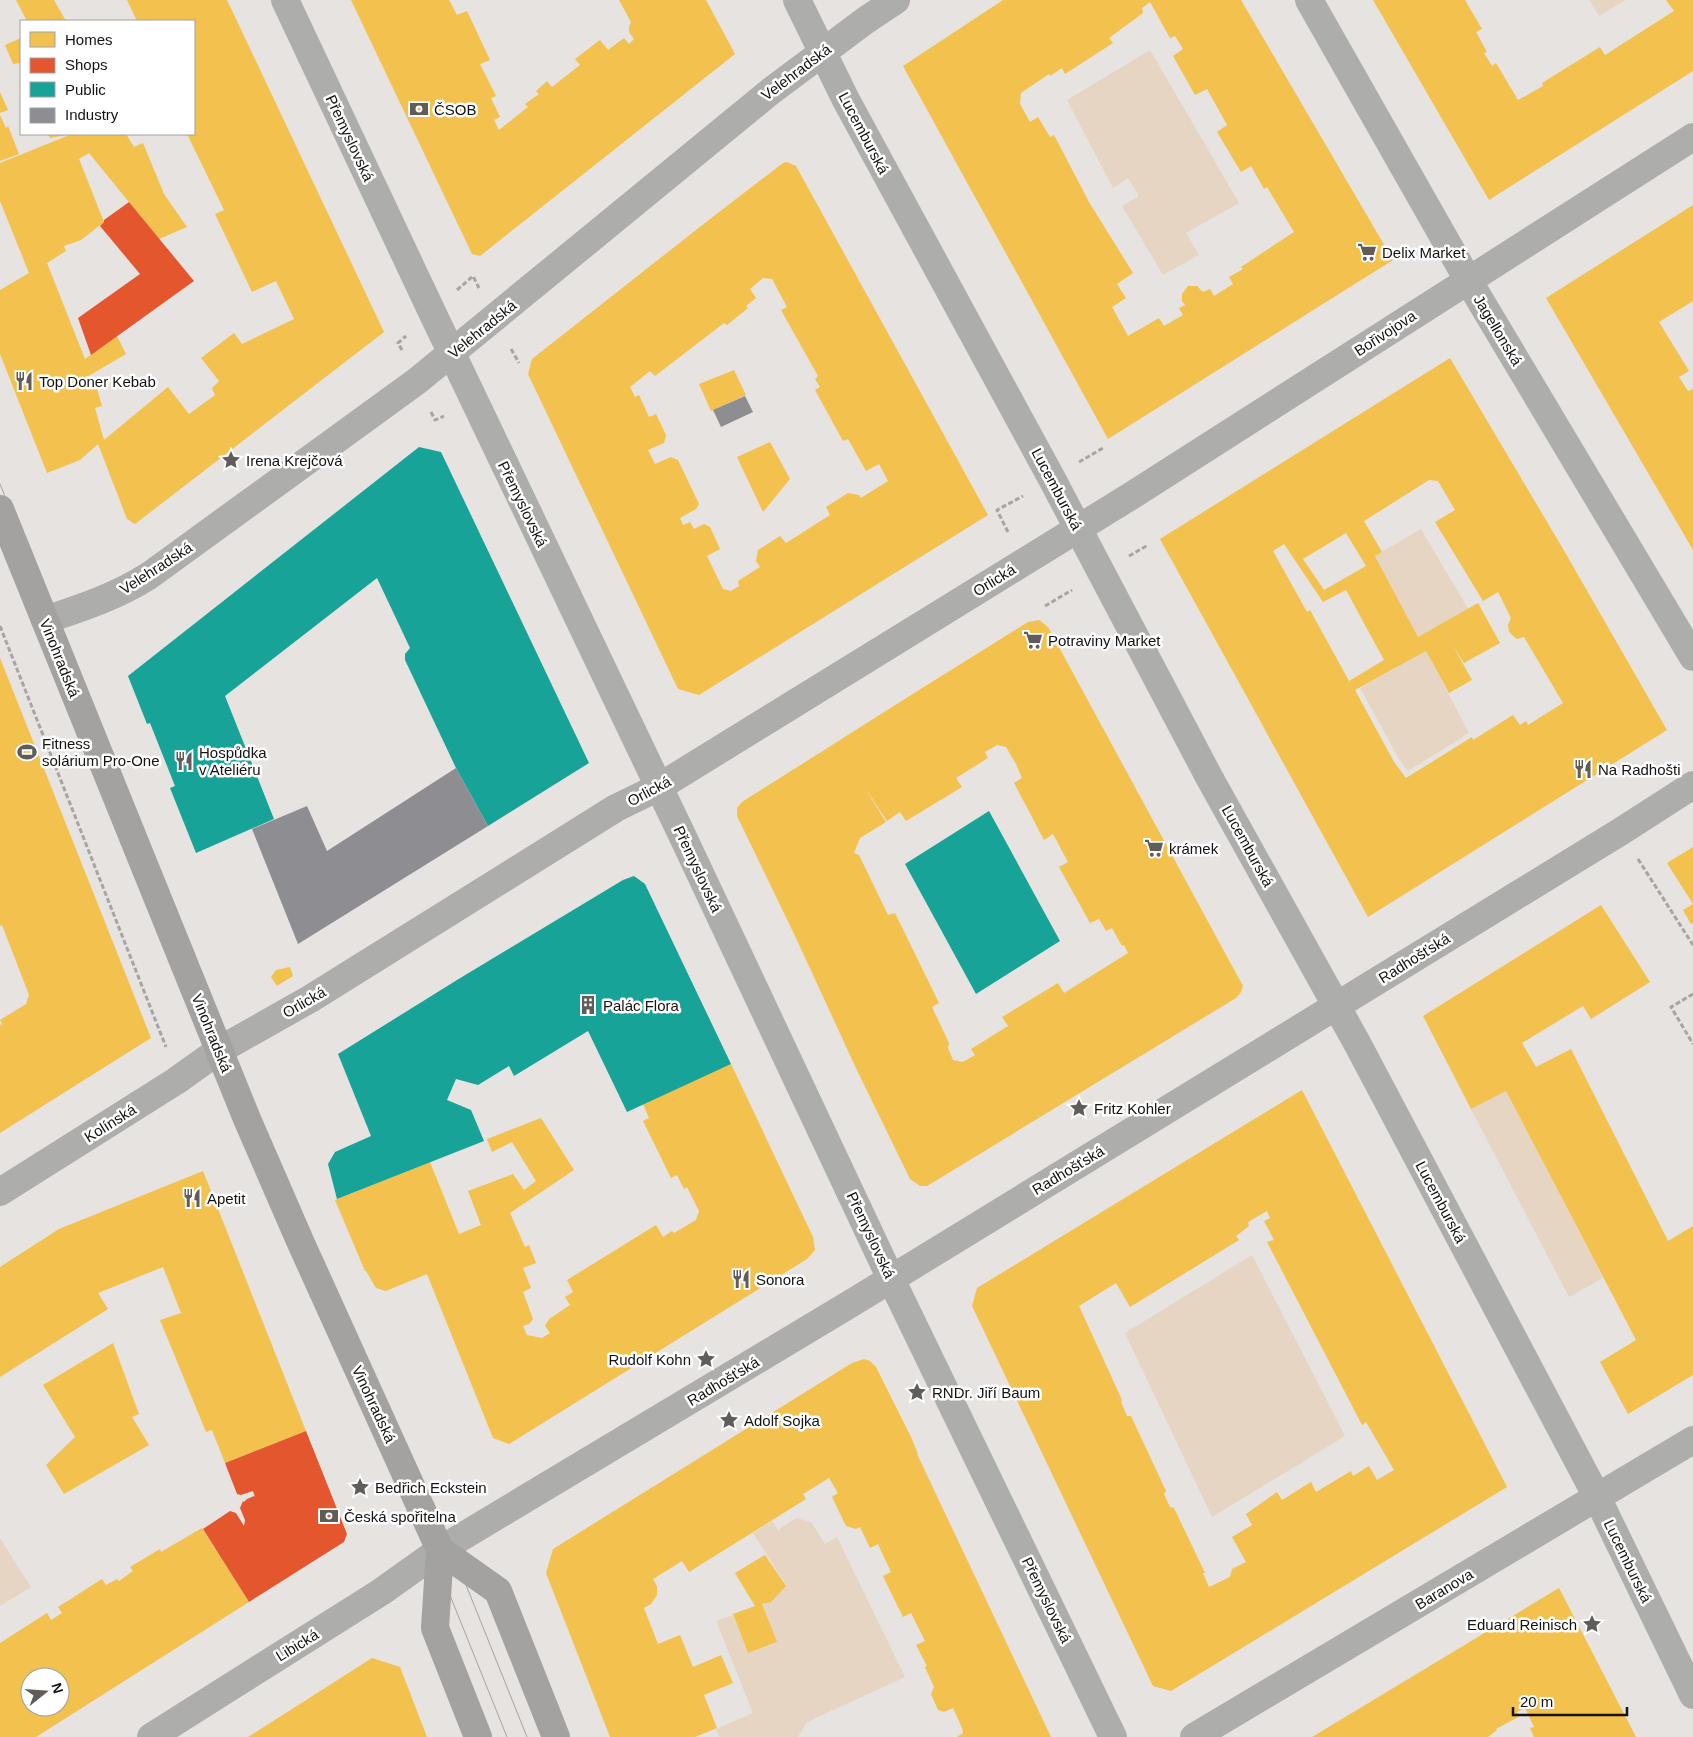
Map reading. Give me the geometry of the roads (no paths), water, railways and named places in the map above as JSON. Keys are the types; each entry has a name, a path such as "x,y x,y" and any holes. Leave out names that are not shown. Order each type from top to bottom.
{"main road":[{"name":"Vinohradská","path":"0,509 218,1050 300,1241 440,1550 435,1628 478,1737"},
{"path":"440,1550 498,1591 556,1737"}],"street":[{"name":"Přemyslovská","path":"285,0 891,1279 1113,1737"},
{"name":"Lucemburská","path":"798,0 846,100 1078,528 1209,777 1337,1005 1597,1498 1693,1695"},
{"name":"Velehradská","path":"44,620 128,589 150,575 417,381 771,90 896,0"},
{"name":"Jagellonská","path":"1309,0 1468,280 1693,658"},
{"name":"Bořivojova","path":"1078,528 1693,137"},
{"name":"Orlická","path":"218,1050 310,999 616,808 659,787 1078,528"},
{"name":"Radhošťská","path":"440,1550 891,1279 1620,832 1693,785"},
{"name":"Kolínská","path":"0,1192 176,1081 218,1050"},
{"name":"Baranova","path":"1194,1737 1693,1440"},
{"name":"Libická","path":"151,1737 381,1592 440,1550"}],"tram line":[{"path":"0,484 255,1114 382,1401 450,1545 527,1737"},
{"path":"0,529 238,1124 335,1343 439,1568 507,1737"}],"place":[{"name":"ČSOB","path":"419,109"},
{"name":"Delix Market","path":"1367,252"},
{"name":"Top Doner Kebab","path":"24,381"},
{"name":"Irena Krejčová","path":"231,460"},
{"name":"Potraviny Market","path":"1033,640"},
{"name":"Fitness solárium Pro-One","path":"27,752"},
{"name":"Hospůdka v Ateliéru","path":"184,761"},
{"name":"Na Radhošti","path":"1583,769"},
{"name":"krámek","path":"1154,848"},
{"name":"Palác Flora","path":"588,1005"},
{"name":"Fritz Kohler","path":"1079,1108"},
{"name":"Apetit","path":"192,1198"},
{"name":"Sonora","path":"741,1279"},
{"name":"Rudolf Kohn","path":"706,1359"},
{"name":"RNDr. Jiří Baum","path":"917,1392"},
{"name":"Adolf Sojka","path":"729,1420"},
{"name":"Bedřich Eckstein","path":"360,1487"},
{"name":"Česká spořitelna","path":"329,1516"},
{"name":"Eduard Reinisch","path":"1592,1624"}]}
